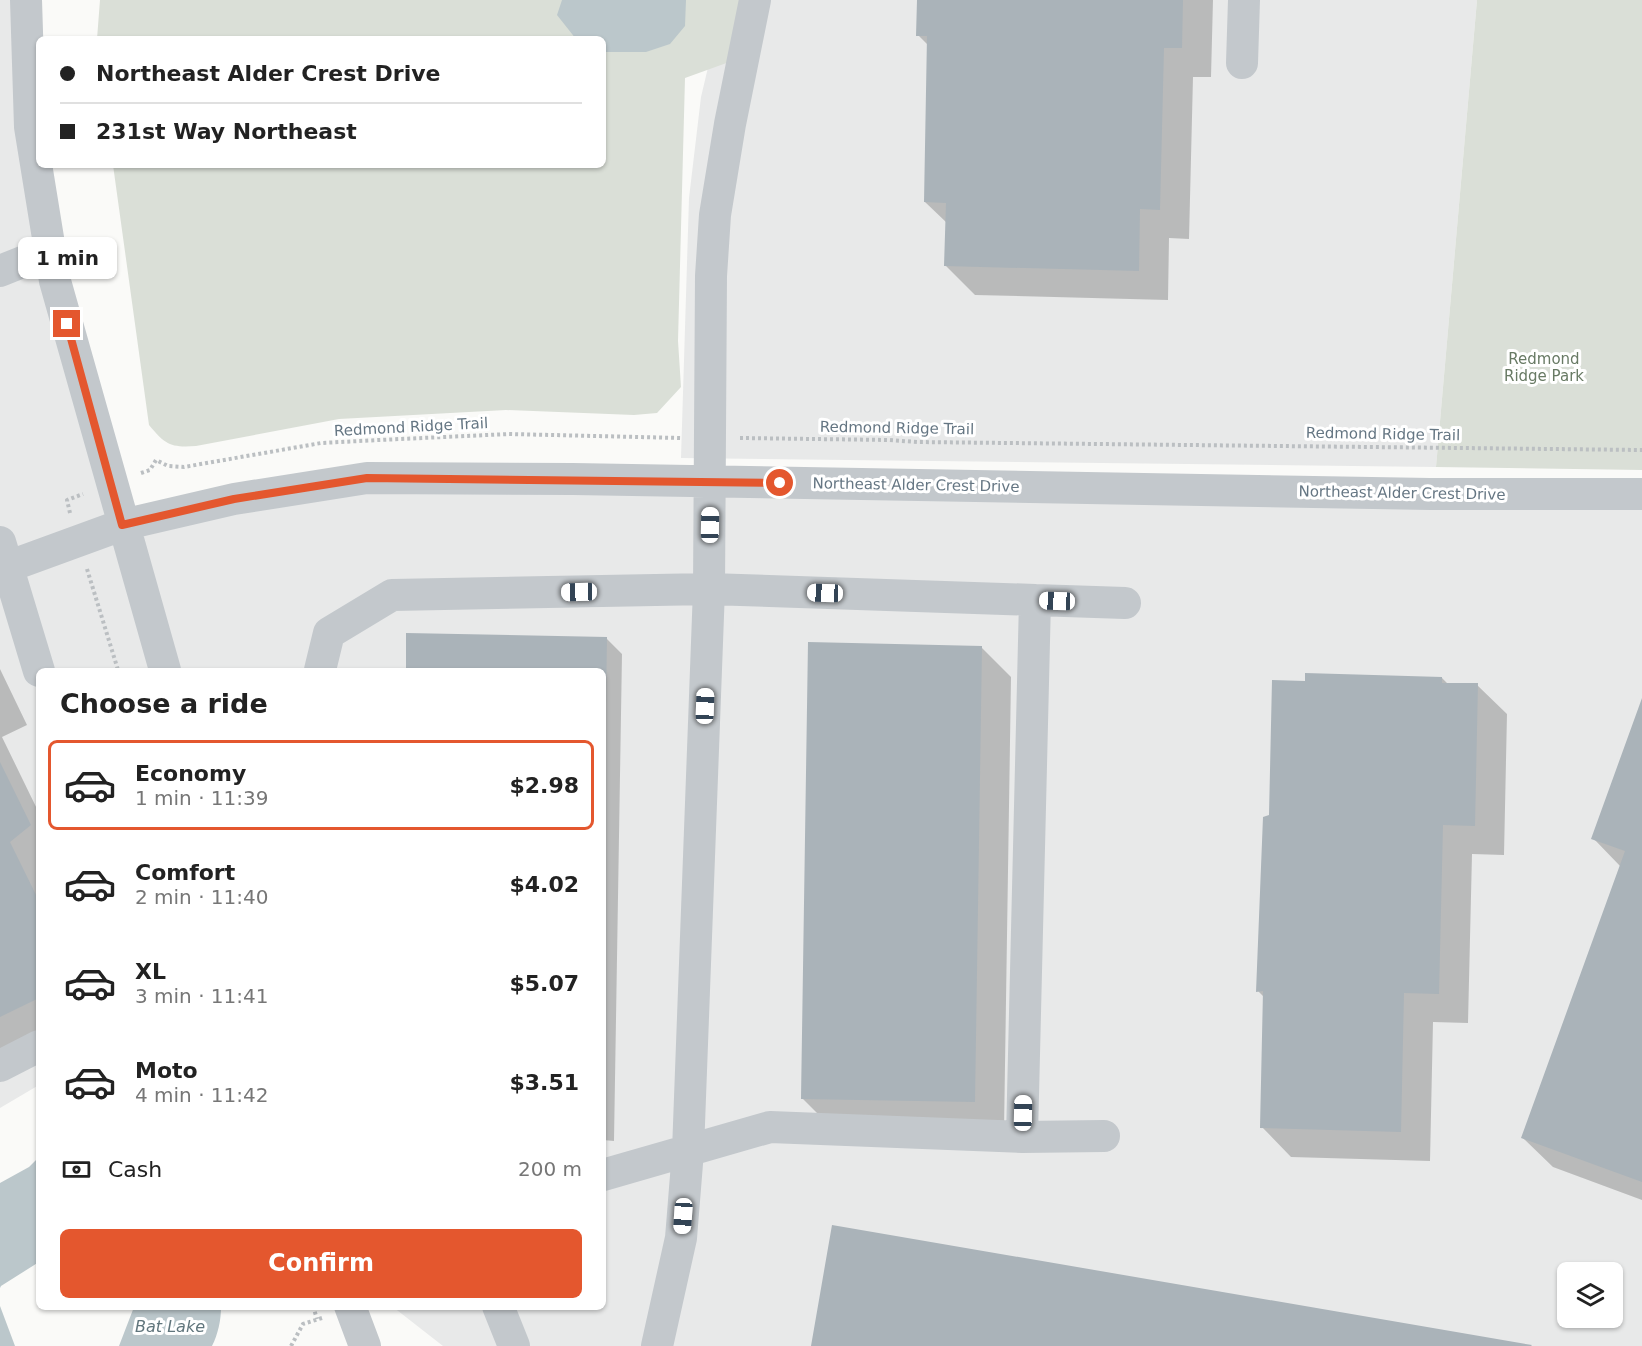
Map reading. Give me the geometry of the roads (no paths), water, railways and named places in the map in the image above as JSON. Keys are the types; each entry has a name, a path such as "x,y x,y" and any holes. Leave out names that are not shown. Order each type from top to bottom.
{"street":[{"path":"26,0 30,127 36,164"},
{"path":"657,1346 681,1238 688,1150 709,589 711,276 715,215 729,124 755,0"},
{"path":"1242,63 1244,0"},
{"path":"37,168 55,281 122,525 164,668"},
{"path":"0,271 50,251"},
{"name":"Northeast Alder Crest Drive","path":"4,554 77,541 122,525 234,499 367,478 711,481 1430,494 1642,495"},
{"path":"4,554 38,668"},
{"path":"320,668 329,633 392,594 709,589 1125,603"},
{"path":"1022,1137 1035,600"},
{"path":"0,1066 36,1048"},
{"path":"606,1174 770,1127 1022,1137 1104,1136"},
{"path":"351,1310 364,1346"},
{"path":"500,1310 514,1346"}],"water":[{"path":"562,0 686,0 685,26 670,44 646,52 606,52 606,36 574,36 557,15"},
{"path":"36,1160 36,1264 0,1288 0,1183 29,1167"},
{"path":"0,1306 15,1346 0,1346"},
{"name":"Bat Lake","path":"133,1310 221,1310 219,1327 212,1346 119,1346"}],"park label":[{"name":"Redmond Ridge Park","path":"1544,368"}]}
